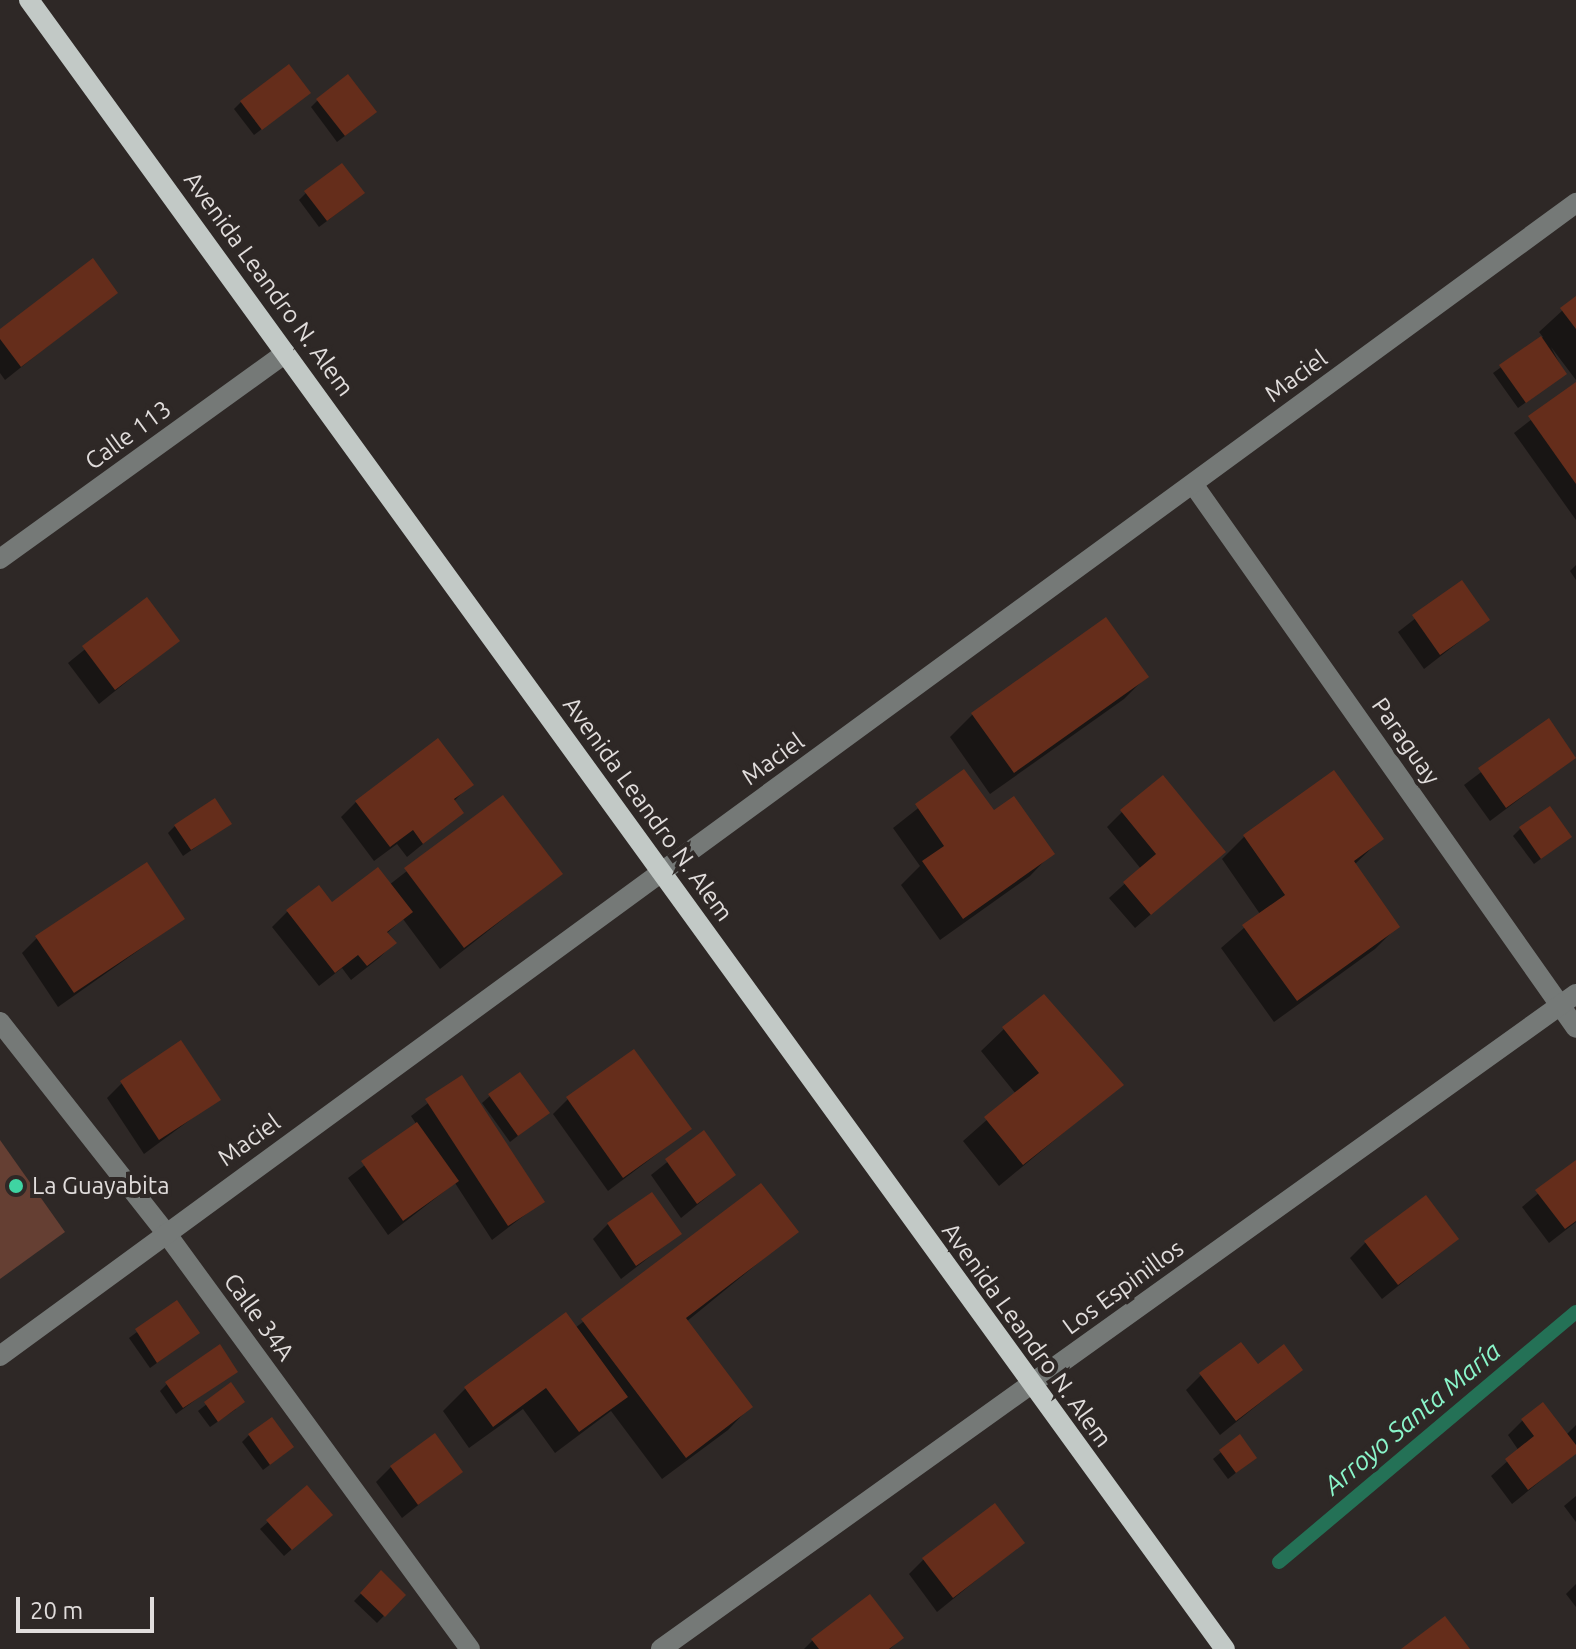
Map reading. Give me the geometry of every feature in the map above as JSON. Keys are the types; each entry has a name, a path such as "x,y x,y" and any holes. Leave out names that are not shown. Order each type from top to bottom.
{"main road":[{"name":"Avenida Leandro N. Alem","path":"29,0 1030,1385 1225,1649"}],"street":[{"name":"Maciel","path":"0,1356 1576,203"},
{"name":"Calle 113","path":"0,559 286,353"},
{"name":"Paraguay","path":"1193,484 1568,1000 1576,1028"},
{"name":"Los Espinillos","path":"661,1649 1568,1000"},
{"name":"Calle 34A","path":"0,1022 166,1233 470,1649"}],"shaded area":[{"name":"La Guayabita","path":"0,1140 65,1232 0,1279"}],"building":[{"path":"289,64 311,93 262,130 240,101"},
{"path":"348,74 377,112 345,136 316,99"},
{"path":"342,163 365,193 327,221 304,191"},
{"path":"93,258 118,293 21,367 0,339 0,329"},
{"path":"1576,296 1576,329 1560,308"},
{"path":"1541,336 1567,374 1526,403 1499,365"},
{"path":"1576,382 1576,484 1528,416"},
{"path":"1462,580 1490,620 1440,655 1412,615"},
{"path":"147,597 180,641 115,690 82,646"},
{"path":"1106,617 1149,677 1014,773 971,713"},
{"path":"1549,718 1576,758 1506,808 1478,768"},
{"path":"438,738 474,785 454,799 464,813 423,844 413,830 390,847 355,801"},
{"path":"964,769 994,810 1014,796 1055,854 963,919 922,861 944,846 915,804"},
{"path":"1334,770 1384,839 1354,861 1400,927 1297,1001 1242,925 1285,895 1243,835"},
{"path":"1163,775 1226,852 1151,915 1123,882 1156,854 1120,810"},
{"path":"503,795 563,874 464,948 404,868"},
{"path":"215,798 232,824 191,850 174,825"},
{"path":"1550,806 1572,837 1541,859 1519,827"},
{"path":"147,862 185,919 74,993 35,936"},
{"path":"378,867 413,912 387,932 397,943 367,966 358,955 335,973 286,910 319,885 332,902"},
{"path":"1044,994 1124,1085 1023,1165 984,1117 1039,1073 1002,1027"},
{"path":"181,1040 221,1100 159,1140 120,1081"},
{"path":"634,1049 692,1129 623,1178 566,1097"},
{"path":"520,1072 550,1113 518,1136 488,1094"},
{"path":"462,1075 545,1202 508,1226 425,1099"},
{"path":"417,1122 459,1181 403,1221 361,1161"},
{"path":"704,1130 736,1175 697,1204 665,1159"},
{"path":"1576,1160 1576,1221 1565,1229 1535,1190"},
{"path":"761,1183 799,1232 686,1318 753,1407 686,1458 581,1319"},
{"path":"652,1192 682,1234 636,1266 607,1223"},
{"path":"1426,1195 1459,1239 1398,1285 1364,1241"},
{"path":"177,1300 200,1333 157,1363 135,1329"},
{"path":"566,1312 628,1397 579,1432 546,1388 493,1427 464,1387"},
{"path":"1241,1342 1258,1364 1284,1344 1303,1370 1236,1421 1199,1373"},
{"path":"220,1344 238,1372 183,1408 165,1382"},
{"path":"231,1382 245,1402 218,1422 204,1402"},
{"path":"1543,1402 1576,1445 1576,1454 1528,1490 1505,1459 1534,1436 1521,1419"},
{"path":"272,1417 294,1447 270,1465 248,1434"},
{"path":"435,1433 463,1472 418,1505 390,1466"},
{"path":"1240,1434 1257,1458 1236,1473 1219,1450"},
{"path":"307,1485 333,1515 292,1550 266,1520"},
{"path":"995,1503 1025,1543 953,1598 922,1558"},
{"path":"381,1570 406,1595 385,1617 360,1593"},
{"path":"870,1594 904,1638 889,1649 819,1649 811,1639"},
{"path":"1445,1616 1470,1649 1401,1649"}],"waterway":[{"name":"Arroyo Santa María","path":"1279,1562 1576,1312"}],"place":[{"name":"La Guayabita","path":"16,1186"}]}
